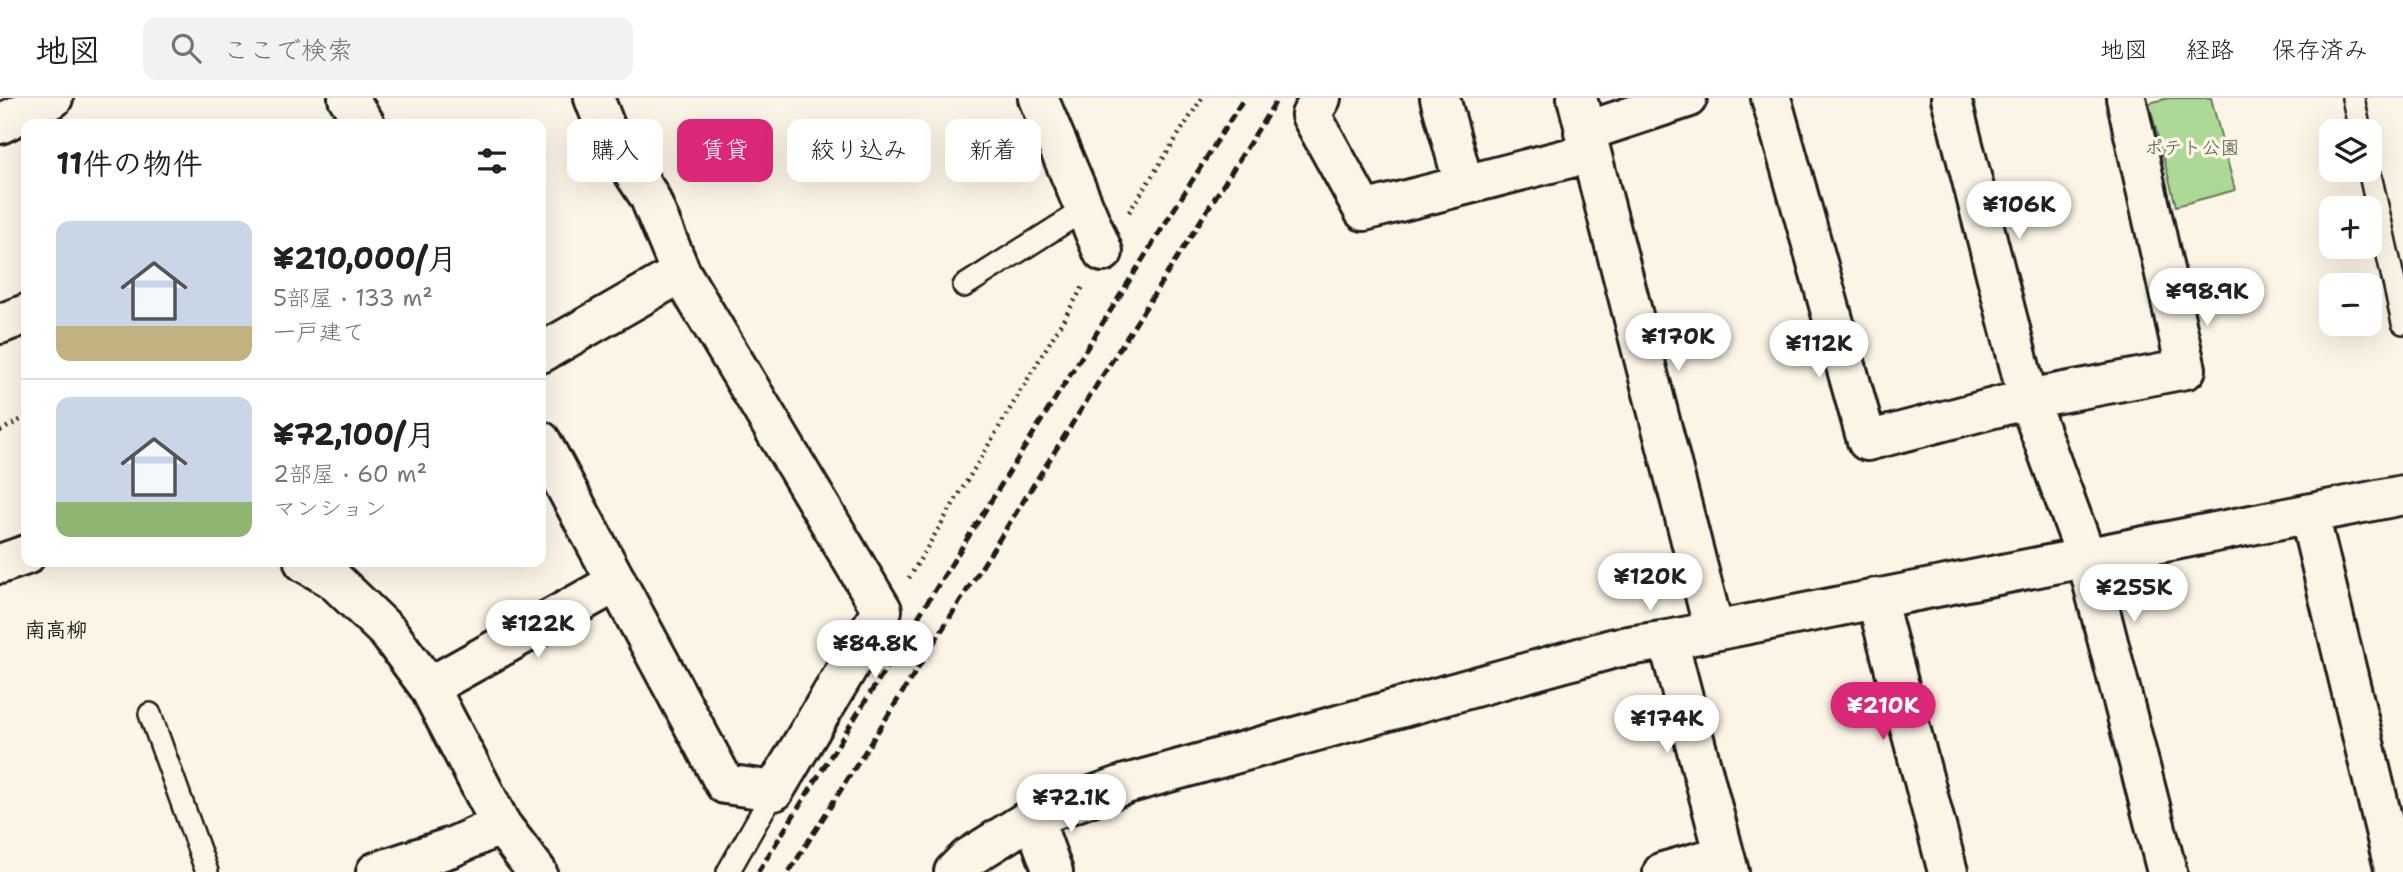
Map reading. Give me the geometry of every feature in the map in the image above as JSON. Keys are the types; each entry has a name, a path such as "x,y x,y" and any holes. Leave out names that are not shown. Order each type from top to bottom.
{"street":[{"path":"0,124 53,98"},
{"path":"348,98 362,119"},
{"path":"546,450 726,784 774,792 882,610 681,272 649,196 608,134 594,98"},
{"path":"1038,98 1103,252"},
{"path":"1321,98 1311,115 1363,211 1464,185 1583,127 1687,98"},
{"path":"1440,98 1464,185"},
{"path":"1771,98 1867,441 2028,399 2186,369 2126,98"},
{"path":"1951,98 2028,399 2086,556 2167,872"},
{"path":"1583,127 1714,630"},
{"path":"546,351 681,272"},
{"path":"0,324 21,316"},
{"path":"954,872 968,858 1032,817 1152,777 1615,648 1668,640 2403,495"},
{"path":"2309,514 2395,872"},
{"path":"0,564 21,557"},
{"path":"312,567 332,579 388,632 429,687 501,825 537,872"},
{"path":"429,687 617,582"},
{"path":"1876,598 1948,872"},
{"path":"1663,872 1726,864 1668,640"},
{"path":"1032,817 1053,872"},
{"path":"386,870 452,847 501,825"}],"lane":[{"path":"2353,98 2357,119"},
{"path":"2372,182 2403,323"},
{"path":"964,286 1084,210"},
{"path":"150,714 207,872"},
{"path":"728,872 774,792"}],"path":[{"path":"882,610 897,598 1103,252 1202,98"},
{"path":"0,431 21,420"}],"green space":[{"name":"ポテト公園","path":"2169,98 2211,98 2235,190 2176,206 2149,103"}],"railway":[{"path":"758,872 1244,98"},
{"path":"789,872 1278,98"}],"district":[{"name":"南高柳","path":"56,630"}]}
